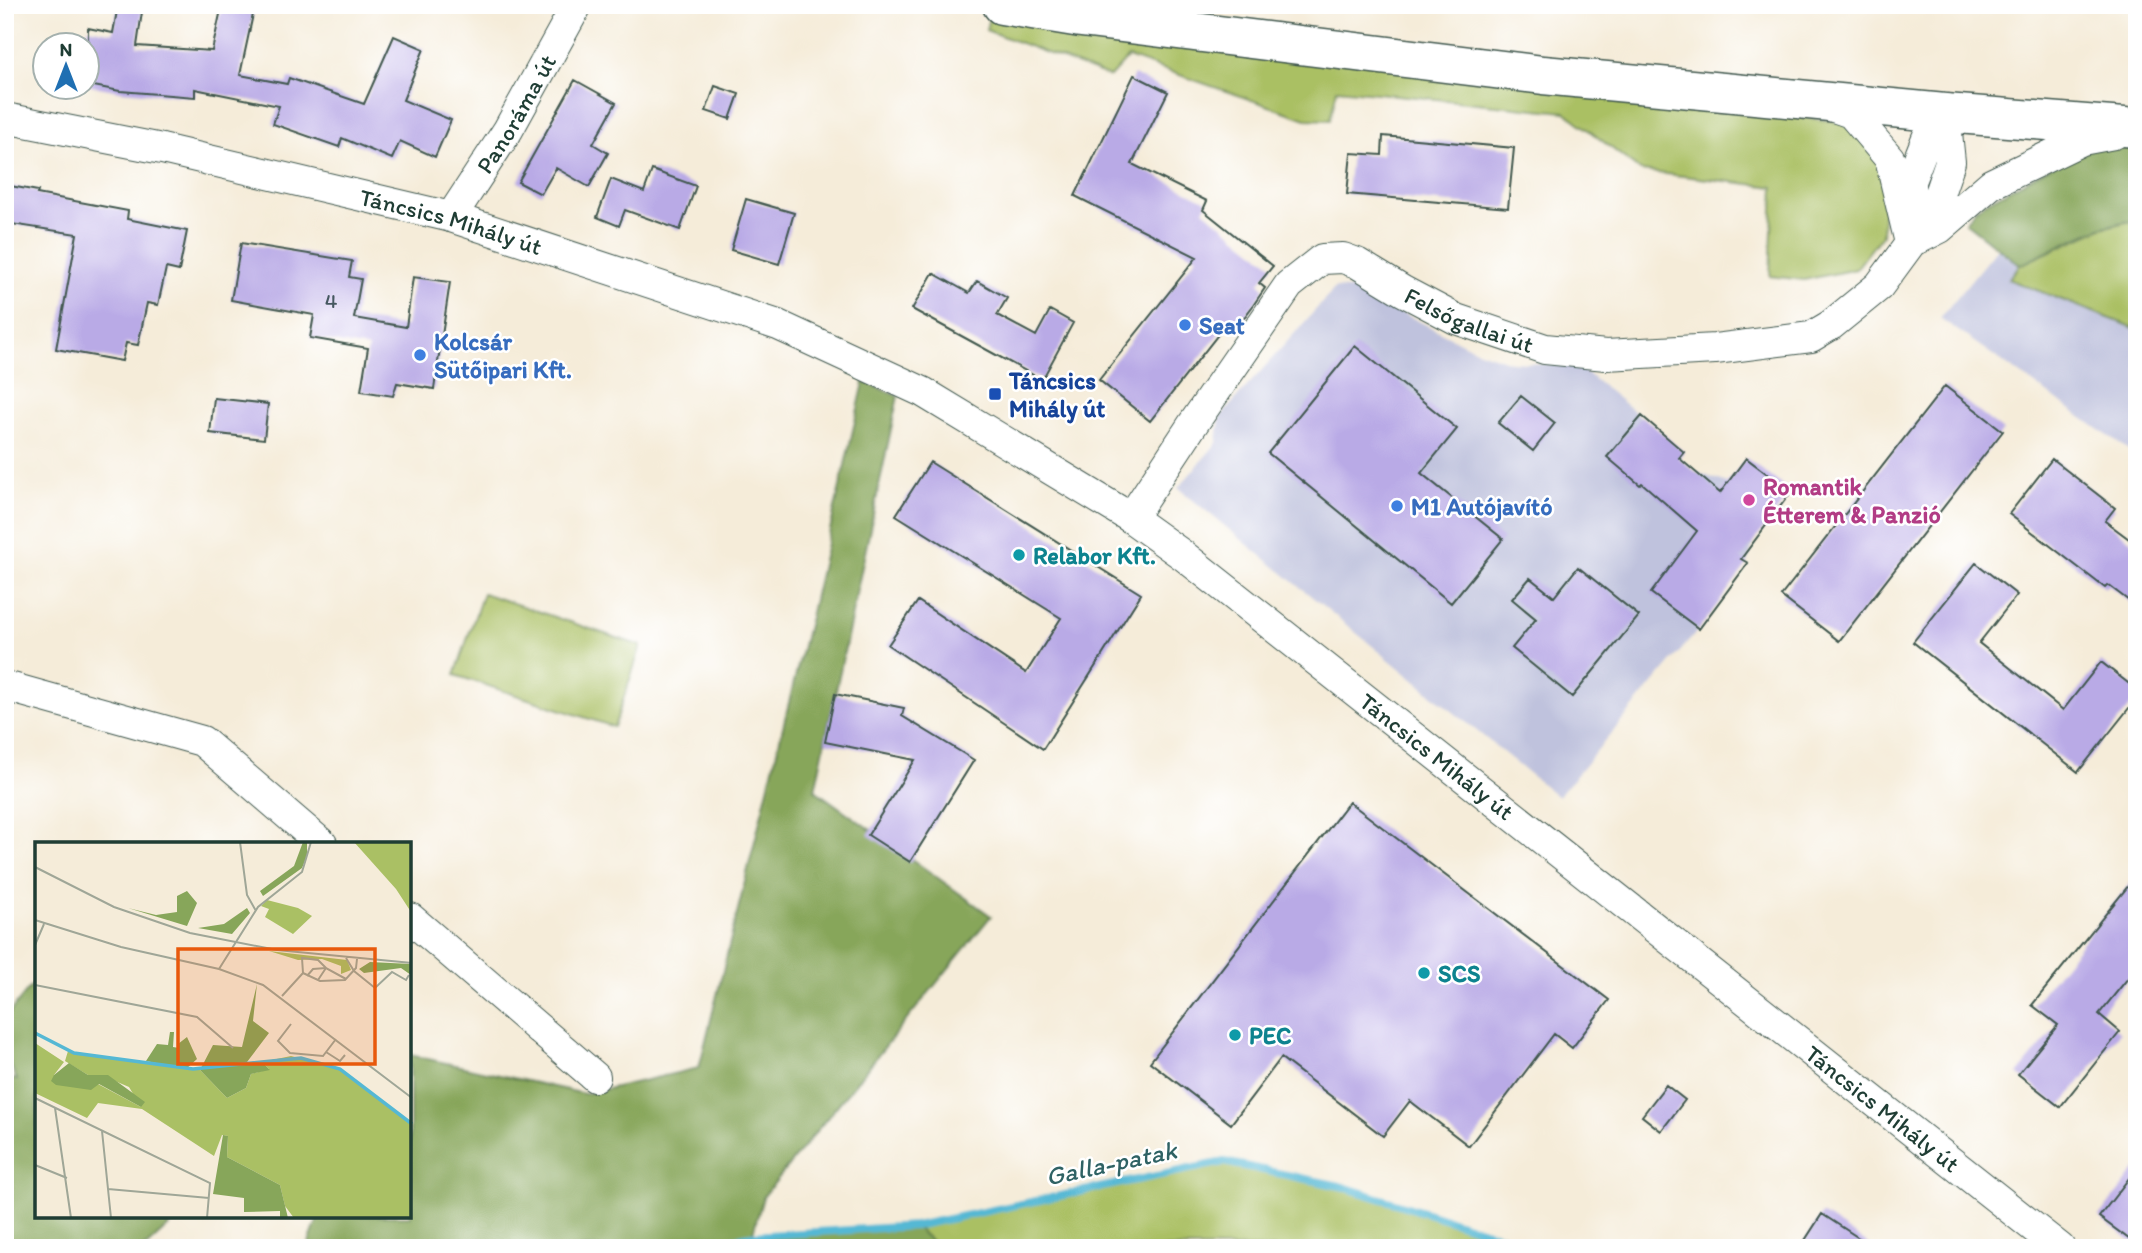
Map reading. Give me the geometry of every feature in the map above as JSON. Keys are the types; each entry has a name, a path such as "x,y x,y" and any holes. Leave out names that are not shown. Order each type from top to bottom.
{"main road":[{"path":"1002,5 1081,18 1543,75 2137,129"}],"street":[{"name":"Panoráma út","path":"451,217 508,130 577,5"},
{"path":"1808,99 1851,113 1890,159 1910,243"},
{"path":"1910,243 1910,181 1927,138 1945,113"},
{"name":"Táncsics Mihály út","path":"5,118 162,149 451,217 778,325 923,392 1131,518 1195,565 2060,1248"},
{"path":"1910,243 1941,228 1991,184 2082,140 2137,129"},
{"name":"Felsőgallai út","path":"1131,518 1289,285 1322,259 1343,258 1357,263 1456,319 1545,349 1606,355 1715,349 1811,337 1831,325 1879,286 1910,243"},
{"path":"5,686 202,741 320,842"},
{"path":"411,919 595,1077"}],"shaded area":[{"path":"2137,157 2137,456 1940,318 1998,247"},
{"path":"1335,288 1357,290 1476,350 1510,362 1578,366 1684,452 1679,458 1696,472 1727,483 1708,509 1753,543 1748,563 1699,629 1558,797 1178,488 1217,443 1220,417"}],"green space":[{"path":"990,12 1841,122 1870,142 1885,184 1882,235 1856,269 1804,280 1770,276 1774,187 1641,171 1565,112 1337,89 1330,120 1306,119 1128,57 1110,77 986,30"},
{"path":"2137,142 2137,222 2125,222 2095,230 2020,265 1965,222 1977,207 2088,146"},
{"path":"2130,221 2137,222 2137,329 2008,279 2020,265 2102,228"},
{"path":"864,382 898,396 815,790 991,916 763,1197 752,1236 915,1226 938,1248 307,1248 318,1218 411,1218 411,1055 585,1094 699,1068 810,617"},
{"path":"483,593 641,646 614,727 455,675"},
{"path":"35,985 35,1218 178,1218 145,1248 5,1248 5,1078 17,1080 5,1053 5,1018"},
{"path":"1224,1162 1340,1186 1539,1248 938,1248 915,1226"}],"building":[{"path":"118,5 143,5 137,46 212,51 222,5 255,5 240,75 287,84 289,78 364,104 394,36 424,49 403,100 451,120 435,157 400,141 392,159 342,138 339,147 273,124 279,106 195,89 195,97 102,88 102,32 88,32 88,28 113,33"},
{"path":"1134,75 1168,92 1132,164 1207,201 1203,210 1273,266 1259,283 1265,288 1236,328 1228,322 1150,421 1099,380 1197,257 1075,196"},
{"path":"575,80 616,103 593,144 608,153 589,187 556,168 541,194 518,182"},
{"path":"715,86 739,94 730,119 706,111"},
{"path":"1383,136 1514,148 1508,208 1347,194 1351,153 1382,155"},
{"path":"652,170 696,186 680,230 625,210 619,226 597,217 611,179 644,192"},
{"path":"5,185 38,191 37,194 128,211 127,219 187,231 179,271 166,268 158,305 147,303 138,345 126,343 122,361 56,349 77,234 5,223"},
{"path":"746,199 794,213 779,264 731,250"},
{"path":"241,243 352,261 349,277 361,279 354,318 406,327 413,277 450,282 434,389 397,383 393,396 361,391 368,348 310,338 314,315 231,300"},
{"path":"933,273 969,293 977,281 1007,298 997,315 1036,336 1050,310 1073,323 1042,380 912,309"},
{"name":"M1 Autójavító","path":"1355,346 1457,429 1421,473 1503,539 1451,603 1268,453"},
{"path":"1945,386 2003,431 1839,641 1781,596"},
{"path":"1521,396 1555,423 1533,451 1498,423"},
{"path":"214,398 268,404 264,439 210,433"},
{"path":"1642,416 1684,452 1679,458 1720,493 1746,458 1791,492 1741,559 1748,563 1699,629 1651,593 1697,531 1642,483 1640,485 1607,457"},
{"path":"2052,459 2115,508 2105,521 2137,545 2137,607 2108,585 2105,588 2009,514"},
{"path":"930,462 1141,594 1043,749 888,645 918,601 1026,673 1061,618 896,515"},
{"path":"1976,563 2017,595 1979,643 2063,710 2101,662 2137,690 2137,698 2078,772 1913,642"},
{"path":"1578,567 1639,616 1572,697 1512,648 1536,619 1512,599 1530,578 1554,597"},
{"path":"835,694 904,708 902,716 974,760 910,862 868,835 915,760 825,742"},
{"name":"SCS","path":"1349,802 1609,1000 1572,1048 1554,1034 1469,1146 1410,1101 1383,1136 1281,1058 1231,1124 1150,1062"},
{"path":"2137,875 2137,967 2099,1014 2120,1032 2060,1107 2018,1074 2058,1025 2032,1005"},
{"path":"1666,1085 1685,1100 1661,1131 1642,1116"},
{"path":"2137,1168 2137,1245 2099,1217"},
{"path":"1822,1214 1874,1248 1800,1248"}],"waterway":[{"name":"Galla-patak","path":"683,1248 752,1236 915,1226 1224,1162 1340,1186 1539,1248"}],"place":[{"name":"Seat","path":"1185,325"},
{"name":"Kolcsár Sütőipari Kft.","path":"420,355"},
{"name":"Táncsics Mihály út","path":"995,394"},
{"name":"Romantik Étterem & Panzió","path":"1749,500"},
{"name":"M1 Autójavító","path":"1397,506"},
{"name":"Relabor Kft.","path":"1019,555"},
{"name":"SCS","path":"1424,973"},
{"name":"PEC","path":"1235,1035"}]}
